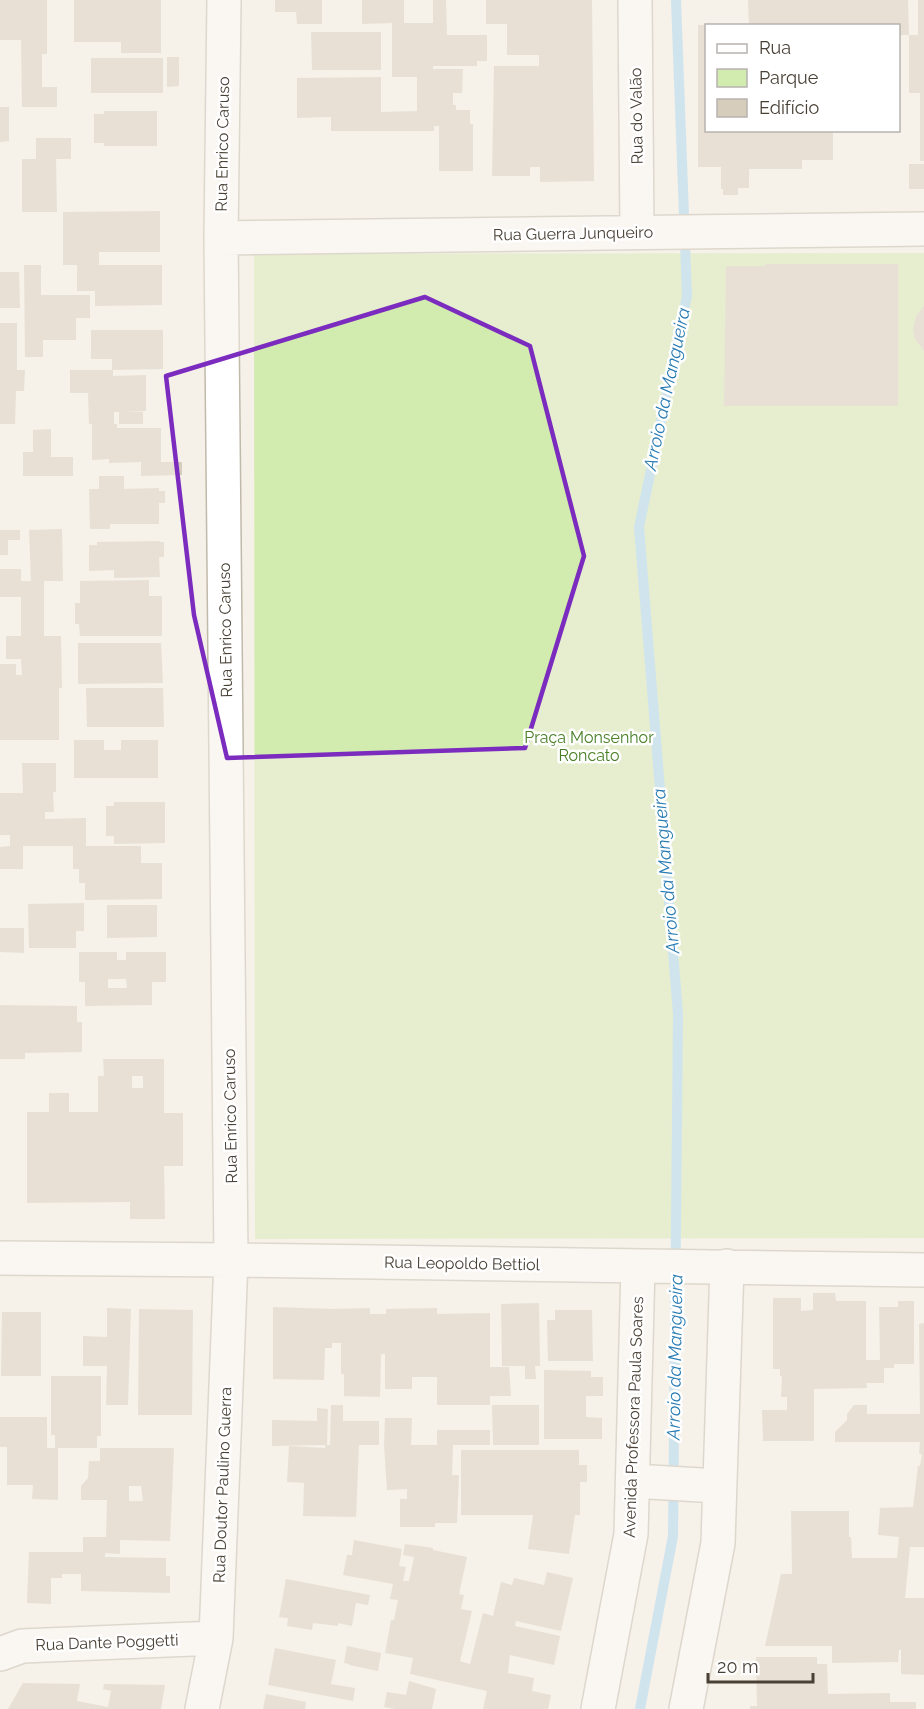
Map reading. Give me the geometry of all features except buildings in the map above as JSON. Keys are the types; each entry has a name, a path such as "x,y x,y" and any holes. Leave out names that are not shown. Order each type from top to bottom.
{"street":[{"name":"Rua Enrico Caruso","path":"224,0 221,238 231,1260"},
{"name":"Rua do Valão","path":"635,0 637,232"},
{"name":"Rua Guerra Junqueiro","path":"221,238 924,229"},
{"name":"Rua Leopoldo Bettiol","path":"0,1258 924,1270"},
{"name":"Rua Doutor Paulino Guerra","path":"202,1709 216,1638 231,1260"},
{"name":"Avenida Professora Paula Soares","path":"666,1266 675,1484 718,1543 686,1709"},
{"name":"Avenida Professora Paula Soares","path":"598,1709 631,1534 675,1484 727,1266"},
{"name":"Rua Dante Poggetti","path":"0,1654 22,1646 216,1638"}],"highlighted area":[{"path":"425,297 530,346 584,556 525,748 227,758 194,615 166,376"}],"green space":[{"name":"Praça Monsenhor Roncato","path":"924,253 924,1238 255,1239 254,254"}],"waterway":[{"name":"Arroio da Mangueira","path":"640,1709 673,1536 678,1014 639,527 687,296 676,0"}]}
